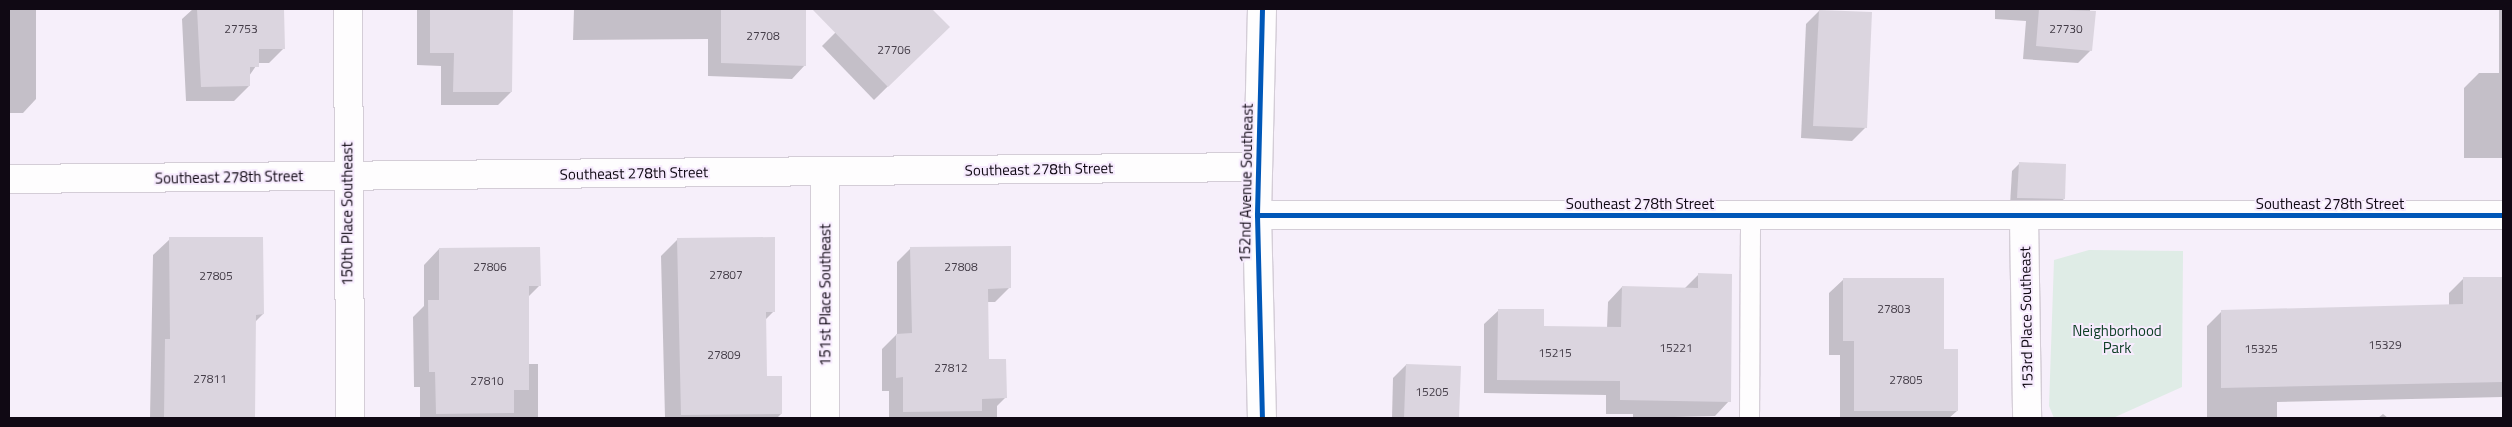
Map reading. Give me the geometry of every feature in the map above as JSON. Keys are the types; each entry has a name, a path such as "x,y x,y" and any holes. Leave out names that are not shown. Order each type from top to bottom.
{"street":[{"name":"150th Place Southeast","path":"348,9 346,176 350,418"},
{"name":"152nd Avenue Southeast","path":"1262,9 1257,215 1262,418"},
{"name":"Southeast 278th Street","path":"9,179 1258,167"},
{"name":"151st Place Southeast","path":"825,171 825,418"},
{"name":"Southeast 278th Street","path":"1257,215 2024,218 2503,215"},
{"name":"153rd Place Southeast","path":"2024,218 2027,418"}],"lane":[{"path":"1749,418 1750,217"}],"green space":[{"name":"Neighborhood Park","path":"2089,250 2183,251 2182,387 2113,418 2054,418 2049,406 2054,260"}],"building":[{"path":"197,9 284,9 285,49 259,49 259,67 250,67 250,86 201,87"},
{"path":"430,9 513,9 512,92 453,92 454,53 430,53"},
{"path":"721,9 806,9 806,66 721,63"},
{"path":"812,9 932,9 950,27 888,87"},
{"path":"2039,9 2096,11 2092,51 2036,46"},
{"path":"1819,10 1872,12 1867,128 1813,126"},
{"path":"2019,162 2066,164 2065,199 2017,198"},
{"path":"169,237 263,237 264,314 256,315 255,418 164,417 165,339 170,339"},
{"path":"775,237 775,312 766,312 767,376 782,376 782,414 681,415 677,238"},
{"path":"1011,246 1011,288 988,289 989,359 1006,359 1007,398 982,399 982,411 903,412 903,377 896,378 896,334 912,333 910,247"},
{"path":"540,247 541,286 529,286 529,390 514,390 514,413 436,414 435,372 429,372 428,300 439,300 439,248"},
{"path":"1698,273 1732,274 1731,402 1620,400 1620,381 1497,380 1498,309 1544,309 1544,326 1621,327 1622,286 1698,288"},
{"path":"2463,277 2503,277 2503,382 2221,388 2221,310 2463,304"},
{"path":"1843,278 1944,278 1944,349 1958,349 1958,411 1854,411 1854,341 1843,341"},
{"path":"1406,364 1461,366 1459,418 1404,418"}],"cycle path":[{"path":"1262,9 1257,215 1262,418"},
{"path":"1257,215 2503,215"}]}
